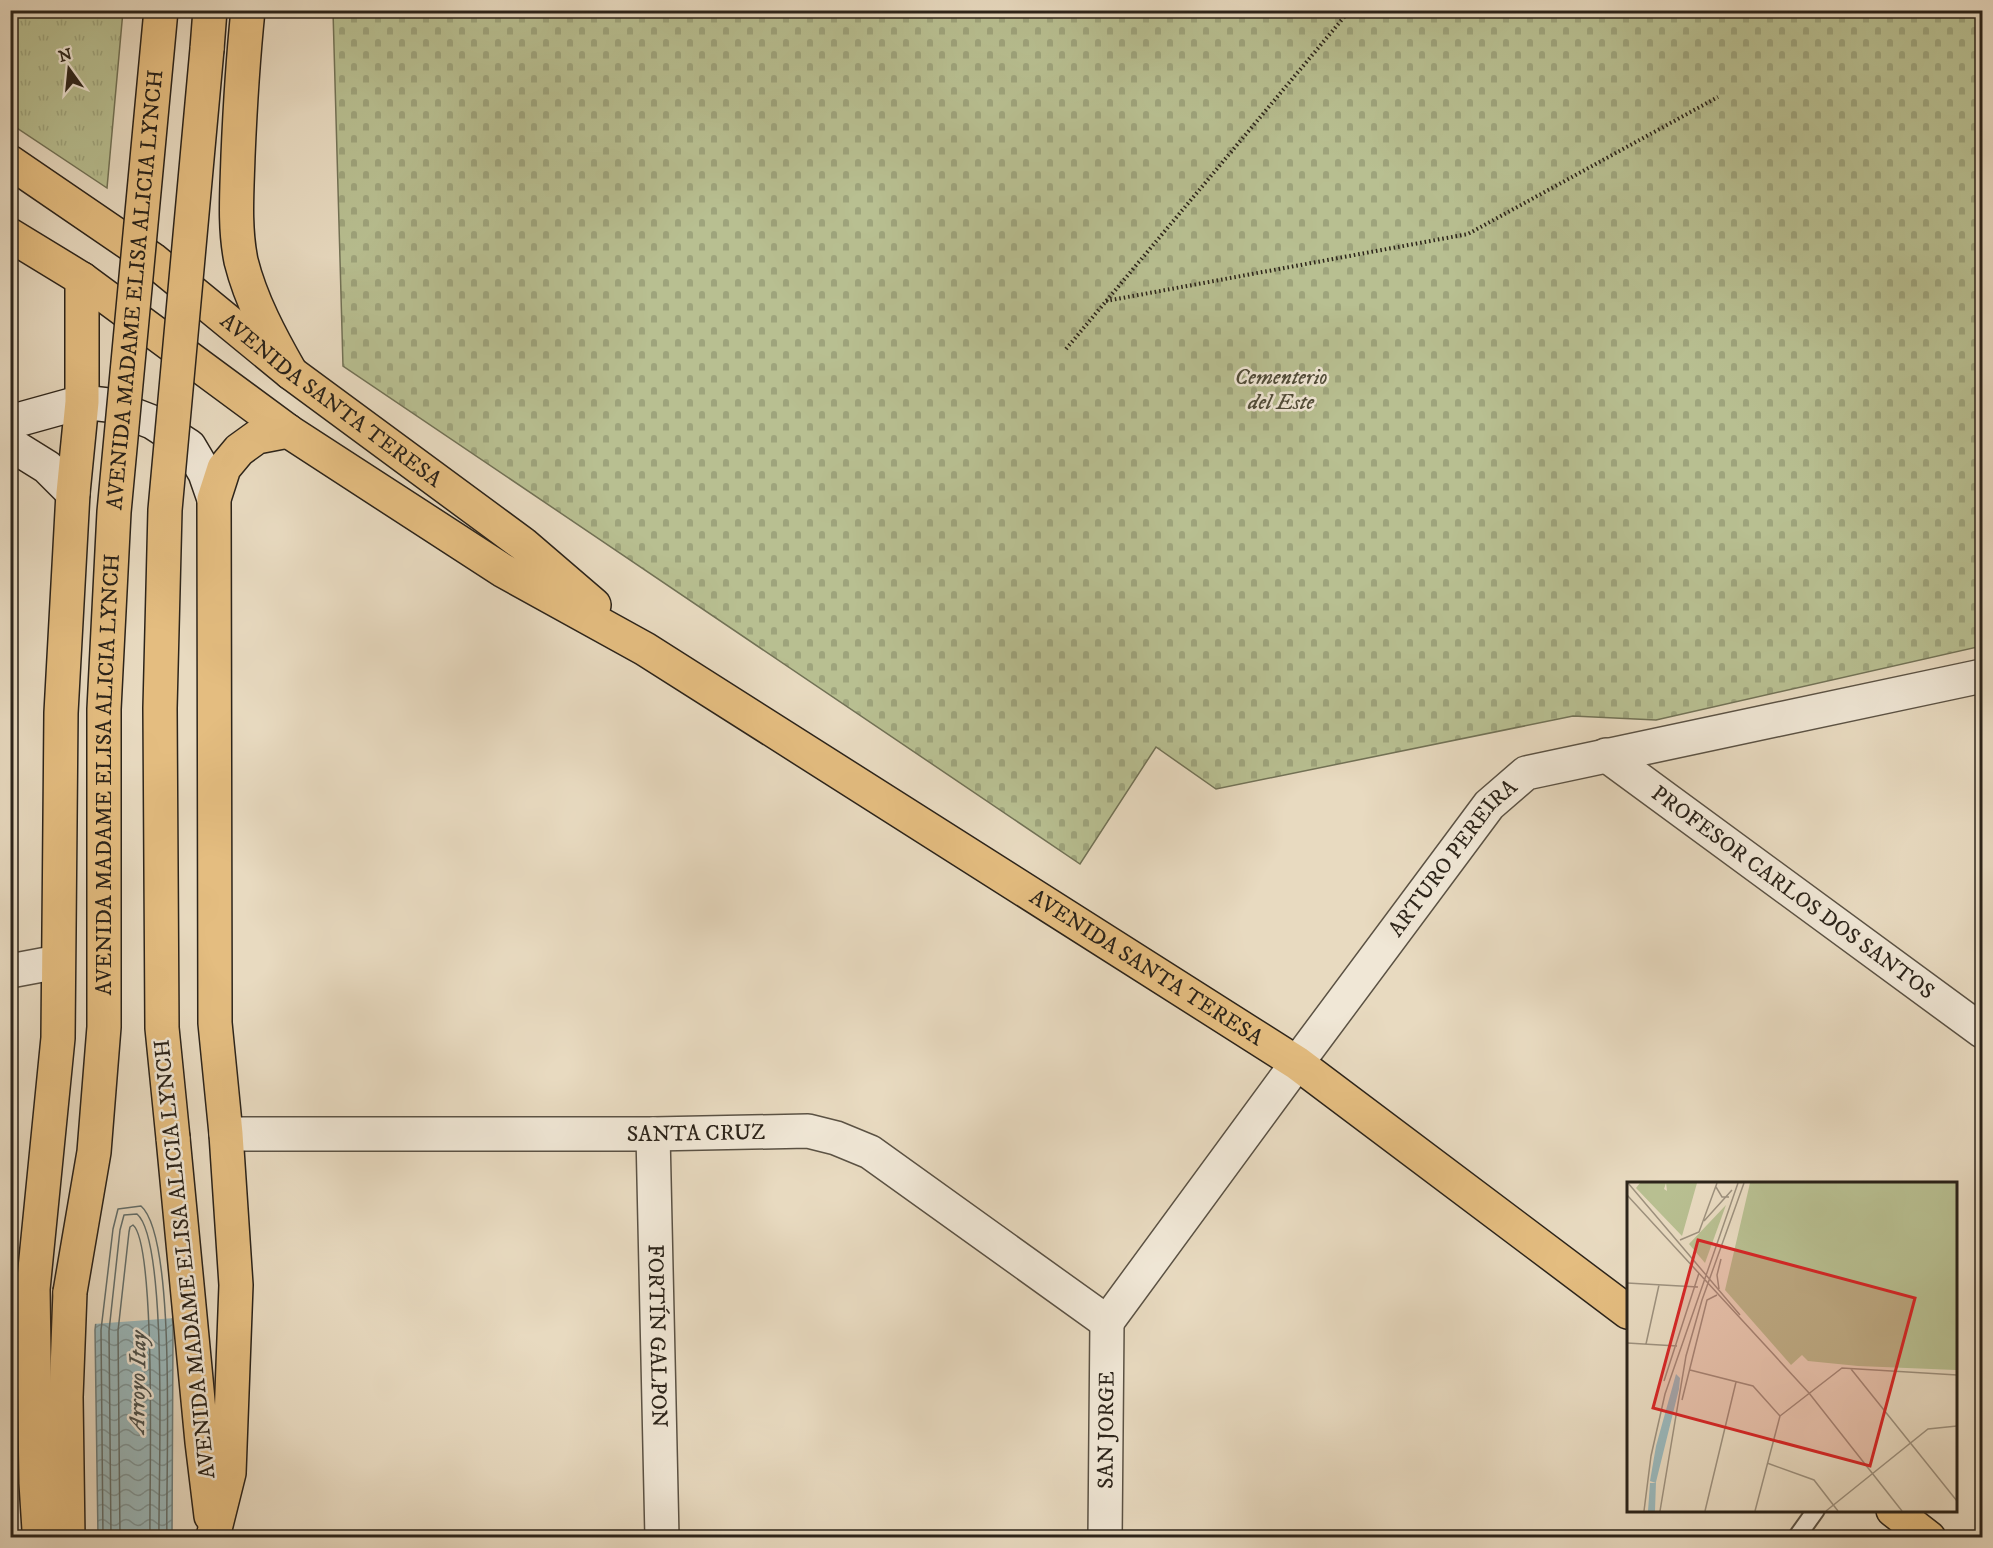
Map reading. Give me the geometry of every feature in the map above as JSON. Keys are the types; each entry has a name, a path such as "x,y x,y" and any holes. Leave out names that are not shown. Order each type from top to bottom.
{"main road":[{"name":"AVENIDA MADAME ELISA ALICIA LYNCH","path":"68,1538 66,1397 70,1292 94,1152 104,1027 104,709 114,512 161,10"},
{"name":"AVENIDA MADAME ELISA ALICIA LYNCH","path":"210,10 165,510 160,708 162,1028 213,1537"},
{"path":"248,10 241,85 235,218 242,262 253,297 267,330 291,373"},
{"name":"AVENIDA SANTA TERESA","path":"10,162 152,259 291,373 523,544 645,650"},
{"name":"AVENIDA SANTA TERESA","path":"10,235 82,279 288,431 502,570 645,650 1296,1063 1627,1311"},
{"path":"42,1538 39,1530 36,1483 33,1289 58,1038 57,962 63,650 73,493 82,402 82,279"},
{"path":"213,1537 228,1473 236,1285 226,1134 215,1023 214,499 224,468 239,450 257,436 288,431"},
{"path":"1896,1512 1929,1538"}],"street":[{"path":"10,422 82,402 108,405 152,422 189,446 205,473 214,499"},
{"path":"10,444 47,467 73,493"},
{"name":"ARTURO PEREIRA","path":"1107,1322 1296,1063 1489,805 1526,773 1606,754 1983,676"},
{"name":"PROFESOR CARLOS DOS SANTOS","path":"1606,754 1983,1031"},
{"path":"10,971 57,962"},
{"name":"SANTA CRUZ","path":"226,1134 653,1134 808,1131 836,1138 870,1152 1107,1322"},
{"name":"FORTÍN GALPON","path":"653,1134 663,1538"},
{"name":"SAN JORGE","path":"1104,1538 1107,1322"}],"lane":[{"path":"1796,1538 1815,1512"}],"path":[{"path":"1066,349 1350,10"},
{"path":"1106,301 1468,234 1718,98"}],"green space":[{"path":"10,11 123,11 107,188 11,124"},
{"name":"Cementerio del Este","path":"333,11 1982,11 1982,646 1656,720 1573,716 1216,789 1156,747 1080,864 343,366"}],"water":[{"name":"Arroyo Itay","path":"167,1269 173,1325 172,1537 98,1538 95,1330 101,1276"}],"pier":[{"path":"147,1197 162,1221 175,1318 93,1324 104,1227 111,1201 112,1199"}]}
